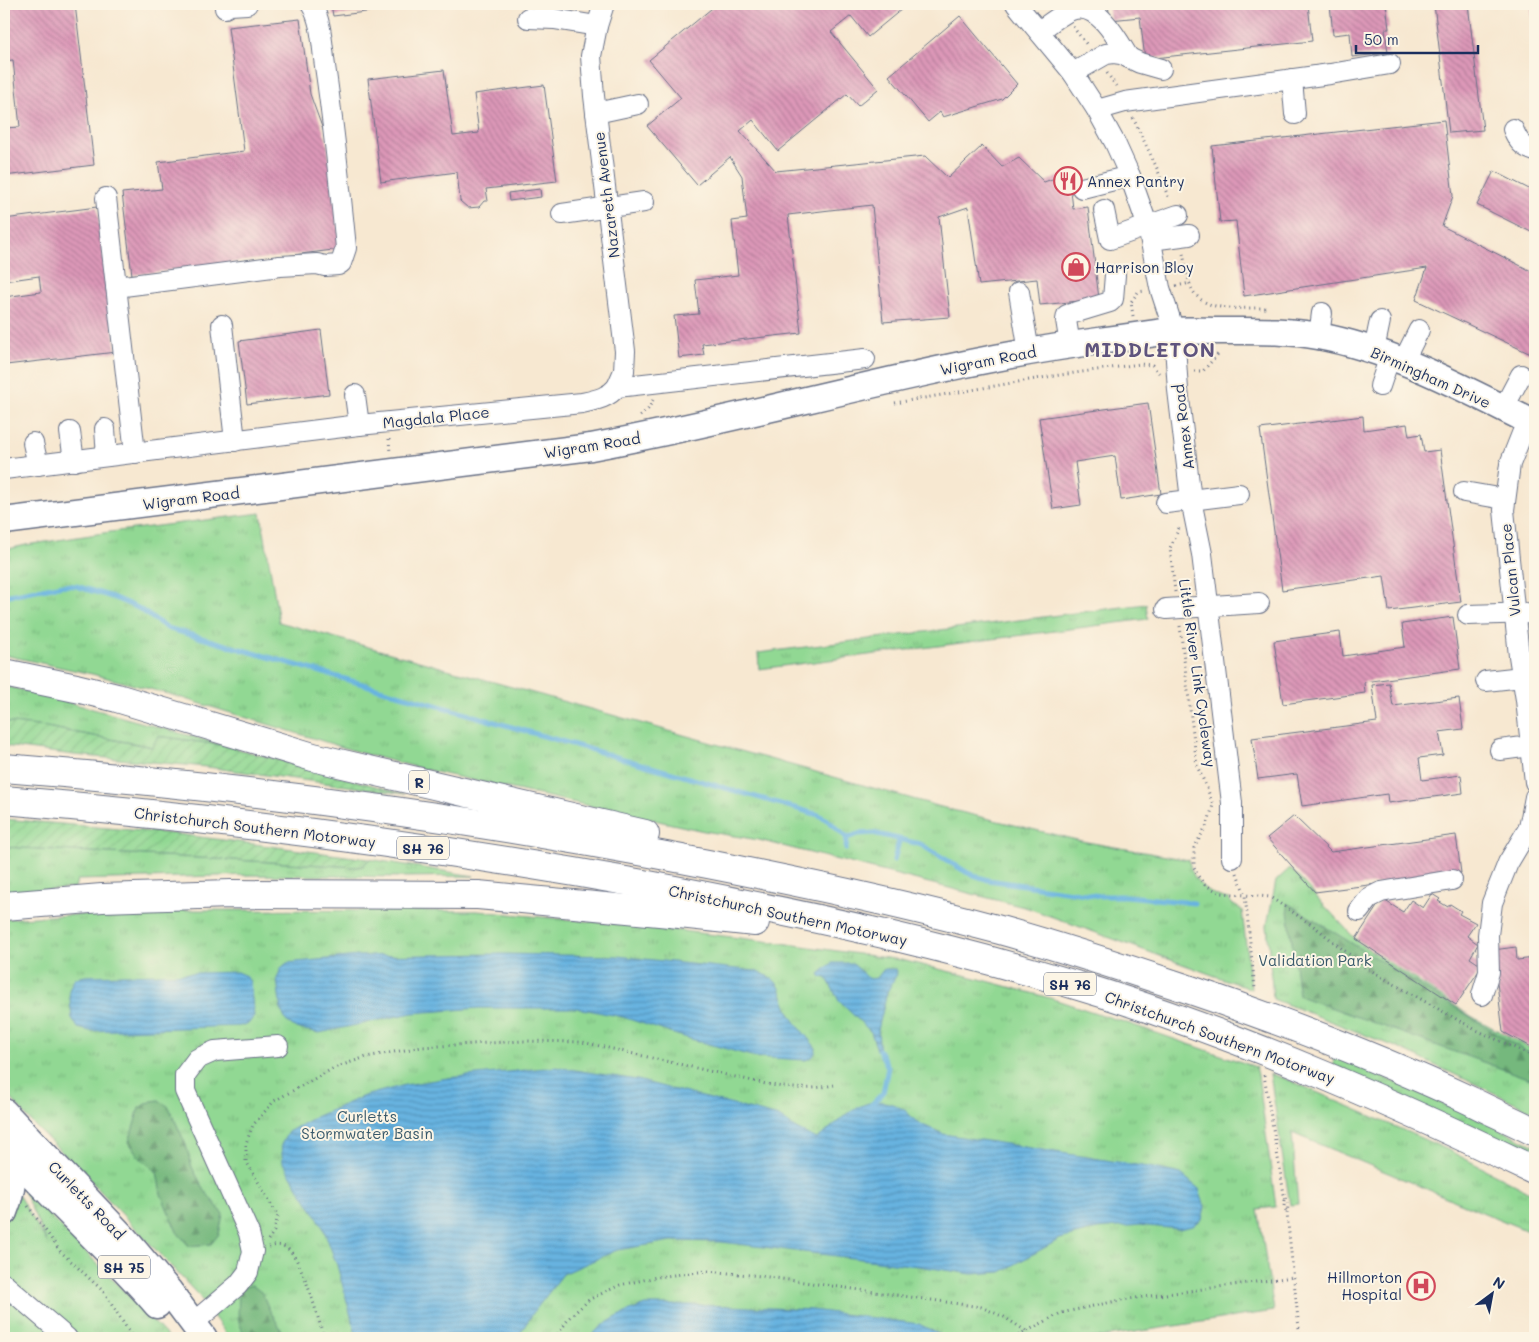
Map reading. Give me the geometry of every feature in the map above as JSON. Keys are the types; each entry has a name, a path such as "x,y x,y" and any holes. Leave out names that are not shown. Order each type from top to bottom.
{"highway":[{"name":"R","path":"4,673 117,698 313,757 658,837 720,866"},
{"name":"SH 76","path":"4,768 134,779 313,800 476,823 720,866 928,912 1002,931 1140,973 1279,1021 1382,1062 1535,1132"},
{"name":"Christchurch Southern Motorway","path":"4,800 204,819 344,836 470,855 710,896 839,923 1000,963 1110,996 1178,1019 1342,1083 1445,1128 1535,1171"},
{"path":"4,906 102,898 231,894 478,895 806,927 839,923"}],"main road":[{"name":"Birmingham Drive","path":"1174,331 1281,331 1320,324 1531,422"},
{"name":"Wigram Road","path":"4,521 591,447 653,436 936,370 1070,345 1174,331"},
{"name":"Curletts Road","path":"4,1112 124,1238 170,1292 194,1333"},
{"name":"Curletts Road","path":"8,1150 116,1260 194,1333"},
{"path":"8,1150 14,1174 12,1191 14,1206"}],"street":[{"path":"225,8 247,4"},
{"path":"116,287 280,266 317,264 325,266 341,263 346,248 334,128 320,29 311,4"},
{"name":"Nazareth Avenue","path":"604,4 591,56 596,113 625,351 624,371 617,387"},
{"name":"Annex Road","path":"1016,4 1073,73 1096,110 1115,143 1130,176 1150,233 1160,288 1174,331 1178,390 1178,501 1202,554 1232,803 1232,858"},
{"path":"1039,31 1077,8 1088,9 1105,22 1129,58"},
{"path":"528,18 554,19 597,26"},
{"path":"1073,73 1097,58 1114,53 1162,69"},
{"path":"1096,110 1125,102 1232,95 1292,79 1383,71"},
{"path":"1292,79 1295,114"},
{"path":"596,113 638,104"},
{"path":"1513,128 1518,142 1535,151"},
{"path":"1082,188 1130,176"},
{"path":"106,198 135,453"},
{"path":"562,214 644,202"},
{"path":"1104,210 1110,239 1150,233 1184,235"},
{"path":"1150,233 1176,215"},
{"path":"1070,345 1067,315 1096,308 1110,302 1113,299 1115,275"},
{"path":"1019,292 1029,352"},
{"path":"1380,321 1389,356 1380,386"},
{"path":"222,325 235,441"},
{"path":"1389,356 1419,330"},
{"name":"Magdala Place","path":"4,469 358,425 582,403 599,400 617,387 865,359"},
{"path":"1503,409 1521,375"},
{"path":"355,395 358,425"},
{"name":"Vulcan Place","path":"1531,422 1510,464 1504,510 1515,614 1527,655 1522,677 1531,710 1531,746 1535,782"},
{"path":"105,429 107,456"},
{"path":"70,432 74,461"},
{"path":"34,443 38,465"},
{"path":"1464,492 1504,499"},
{"path":"1178,501 1239,494"},
{"path":"1172,609 1259,602"},
{"path":"1468,615 1535,613"},
{"path":"1486,681 1522,677"},
{"path":"1500,750 1531,746"},
{"path":"1482,996 1489,972 1488,935 1492,902 1503,874 1532,832 1535,797"},
{"path":"1359,911 1369,898 1381,892 1452,880"},
{"path":"194,1333 248,1272 253,1251 249,1233 185,1091 185,1075 197,1059 215,1051 278,1046"},
{"path":"4,1284 67,1338"}],"path":[{"path":"1063,15 1097,58 1125,102 1156,166 1176,215"},
{"path":"1184,235 1191,283 1193,291 1199,297 1213,305 1223,307 1271,309"},
{"path":"1131,302 1138,292"},
{"path":"1203,371 1218,354"},
{"path":"1140,364 1152,365 1158,373 1160,380"},
{"path":"389,437 391,457"},
{"name":"Little River Link Cycleway","path":"1178,501 1179,528 1170,548 1172,609 1197,766 1212,805 1208,823 1194,848 1194,867 1198,876 1205,885 1221,893 1270,897 1315,927 1365,967 1474,1029 1535,1057"},
{"path":"1232,858 1245,895 1255,988"},
{"path":"324,1338 295,1256 286,1248 277,1245 262,1249 274,1231 278,1216 246,1161 246,1142 253,1125 274,1101 334,1068 366,1057 422,1047 522,1041 582,1042 766,1084 797,1089 834,1085"},
{"path":"1264,1075 1285,1199 1288,1206 1287,1214 1300,1338"},
{"path":"14,1206 104,1291 134,1338"},
{"path":"555,1338 570,1317 590,1299 620,1285 658,1277 707,1271 761,1276 981,1307 1004,1317 1026,1331"},
{"path":"1014,1338 1061,1313 1121,1300 1293,1277"}],"green space":[{"path":"261,513 279,622 952,810 1081,841 1189,860 1193,875 1202,886 1215,895 1229,899 1232,904 1242,910 1251,989 1028,908 759,840 704,831 444,774 368,755 169,694 92,674 4,655 4,550 110,532"},
{"path":"1146,604 1148,619 759,669 758,653"},
{"path":"4,686 227,746 158,736 153,747 46,727 4,722"},
{"path":"4,722 46,727 152,747 158,736 227,746 405,794 207,767 74,755 4,746"},
{"path":"4,819 177,834 369,859 363,866 358,867 4,847"},
{"path":"4,847 358,867 363,866 369,859 474,876 251,875 77,880 75,888 4,894"},
{"name":"Validation Park","path":"1290,868 1359,943 1471,1016 1535,1051 1535,1112 1396,1047 1273,999 1267,925 1276,881"},
{"name":"Validation Park","path":"1287,903 1535,1057 1535,1078 1530,1079 1299,996"},
{"name":"Curletts Stormwater Basin","path":"186,910 477,911 649,927 901,960 1050,998 1256,1067 1276,1207 1258,1209 1274,1311 1095,1338 229,1338 199,1296 92,1182 33,1124 4,1090 4,919"},
{"path":"1333,1055 1477,1118 1535,1146 1535,1159 1334,1066"},
{"path":"1270,1074 1289,1080 1446,1149 1535,1195 1535,1234 1292,1133 1298,1204 1290,1205"},
{"path":"159,1100 169,1107 186,1145 192,1167 205,1191 223,1214 219,1234 211,1244 189,1246 177,1232 161,1194 157,1172 139,1157 129,1142 139,1108 152,1101"},
{"path":"4,1177 19,1196 47,1242 21,1186 169,1338 4,1338"},
{"path":"252,1285 262,1293 286,1338 245,1338 238,1319 239,1291 244,1287"}],"water":[{"path":"500,954 617,956 755,971 772,979 777,984 792,1017 816,1048 815,1053 805,1060 755,1057 677,1035 623,1017 578,1008 479,1008 412,1013 319,1033 296,1028 286,1021 281,1010 277,979 281,968 287,963 358,956"},
{"path":"832,963 852,963 869,979 877,978 884,969 895,969 897,974 887,992 878,1030 880,1055 871,1032 839,1001 827,978 821,977 819,974"},
{"path":"237,972 246,976 250,982 254,1016 249,1023 240,1026 90,1031 78,1028 72,1018 69,990 75,978 86,976"},
{"path":"556,1067 637,1080 779,1117 796,1129 817,1139 855,1109 877,1102 888,1103 903,1109 919,1123 943,1134 1149,1167 1181,1174 1199,1189 1205,1207 1202,1219 1193,1226 1179,1229 1139,1225 1098,1229 1060,1239 1001,1272 972,1274 722,1242 671,1241 617,1250 563,1274 533,1313 517,1338 357,1338 337,1265 322,1225 283,1163 281,1145 288,1132 313,1118 364,1096 405,1085 448,1078"},
{"path":"645,1305 707,1305 812,1310 919,1324 946,1338 589,1338 608,1322"}],"building":[{"path":"4,4 75,4 94,165 4,176 4,128 20,127 13,60 4,61"},
{"path":"331,4 423,4 423,5 333,16"},
{"path":"717,4 908,4 868,37 851,16 831,32 878,89 858,106 847,94 778,151 753,120 740,131 776,171 925,156 948,178 982,146 1002,167 1019,158 1044,182 1069,173 1073,209 1088,207 1099,299 1040,305 1037,279 979,285 968,207 939,217 950,317 883,322 872,205 788,215 801,333 702,344 704,355 679,358 674,316 699,314 695,280 738,275 732,221 747,219 742,176 730,157 697,185 647,126 681,98 649,60"},
{"path":"1108,4 1308,4 1312,41 1145,59 1140,17 1110,20"},
{"path":"1330,4 1386,4 1389,29 1385,29 1388,53 1352,57 1350,33 1333,35"},
{"path":"1434,4 1468,4 1483,130 1449,133"},
{"path":"1531,4 1535,4 1535,20 1532,19"},
{"path":"960,16 1017,84 1002,99 943,117 940,112 928,122 889,76"},
{"path":"300,19 310,94 327,141 341,249 132,275 122,193 162,189 158,162 244,151 228,27"},
{"path":"444,70 453,136 479,133 474,94 544,85 557,181 486,189 488,201 484,201 479,207 468,208 460,201 457,172 381,182 368,79"},
{"path":"1444,120 1453,196 1442,226 1535,273 1535,356 1416,300 1427,268 1244,296 1236,221 1220,222 1212,146"},
{"path":"1494,171 1531,190 1535,178 1535,234 1477,205"},
{"path":"540,189 541,197 509,201 508,193"},
{"path":"97,207 116,352 6,365 4,350 4,297 41,292 39,276 4,281 4,219"},
{"path":"321,330 329,394 247,404 239,341"},
{"path":"1148,403 1161,494 1121,500 1115,456 1075,462 1081,505 1053,509 1039,418"},
{"path":"1363,416 1364,430 1407,424 1409,436 1421,434 1424,452 1440,450 1461,602 1389,611 1384,576 1282,590 1260,429"},
{"path":"1453,617 1460,669 1364,682 1365,693 1283,704 1274,641 1340,632 1343,656 1405,647 1402,624"},
{"path":"1389,683 1393,706 1459,698 1463,729 1439,732 1443,755 1419,758 1422,780 1461,775 1463,793 1388,803 1387,794 1302,806 1297,774 1258,779 1252,738 1377,722 1372,685"},
{"path":"1294,816 1331,852 1456,835 1461,873 1315,892 1267,838"},
{"path":"1432,894 1440,899 1438,901 1448,907 1450,904 1461,911 1459,914 1476,923 1467,936 1478,944 1470,958 1482,966 1456,1005 1356,939 1382,899 1403,912 1411,900 1423,908"},
{"path":"1516,947 1517,960 1535,958 1535,1049 1503,1032 1493,950"}],"waterway":[{"path":"4,596 63,585 76,586 112,597 138,608 167,628 819,815 830,822 847,838"},
{"path":"847,838 858,834 873,833 920,844 968,873 988,880 1100,896 1127,896 1194,903"},
{"path":"846,849 847,838"},
{"path":"894,860 899,841"},
{"path":"870,1106 883,1093 888,1067 879,1050"}],"place":[{"name":"Annex Pantry","path":"1068,181"},
{"name":"Harrison Bloy","path":"1076,267"},
{"name":"Hillmorton Hospital","path":"1421,1286"}],"district":[{"name":"MIDDLETON","path":"1150,349"}]}
